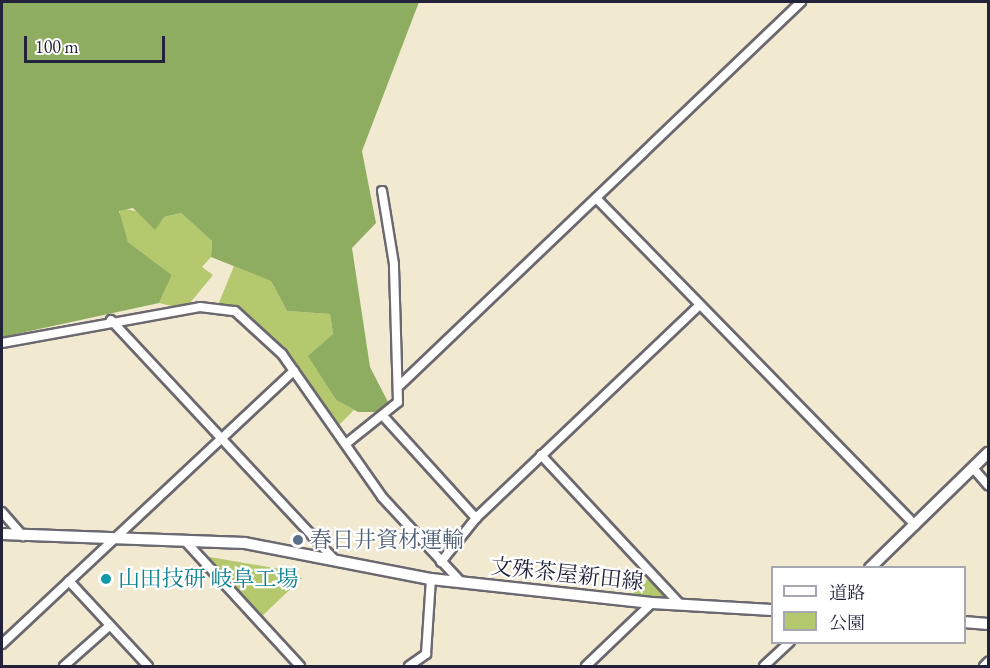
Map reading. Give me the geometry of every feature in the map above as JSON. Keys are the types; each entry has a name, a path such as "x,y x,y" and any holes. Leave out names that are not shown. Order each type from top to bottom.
{"main road":[{"path":"871,566 988,453"},
{"name":"文殊茶屋新田線","path":"2,534 25,538 112,542 245,543 339,564 431,579 652,603 771,610"},
{"path":"966,622 988,624"}],"street":[{"path":"399,386 801,2"},
{"path":"347,443 384,417 398,402 394,264 382,191"},
{"path":"596,198 915,525"},
{"path":"441,562 476,518 700,305"},
{"path":"2,344 111,320 226,307 254,323 294,371 347,443 381,497 461,582"},
{"path":"111,320 223,437 339,564"},
{"path":"2,644 294,371"},
{"path":"384,417 476,518"},
{"path":"541,456 681,605"},
{"path":"973,468 988,484"},
{"path":"2,512 25,538"},
{"path":"187,543 300,666"},
{"path":"409,666 426,654 431,579"},
{"path":"69,581 148,666"},
{"path":"586,666 652,603"},
{"path":"64,666 109,626"},
{"path":"764,666 788,644"},
{"path":"984,666 988,662"}],"green space":[{"path":"2,2 419,2 362,151 376,223 352,248 370,367 388,402 378,412 358,412 336,400 308,356 333,334 330,314 287,311 271,281 211,257 212,241 181,213 164,217 155,230 133,208 119,211 128,242 172,275 159,303 2,337"},
{"path":"121,208 164,217 181,213 212,241 211,257 202,267 213,275 185,309 159,303 172,275 128,242 118,218"},
{"path":"234,266 271,281 287,311 330,314 333,334 309,356 336,400 354,410 339,425 261,326 237,308 218,305"},
{"path":"204,556 286,570 302,578 260,618"},
{"path":"650,577 668,595 663,600 629,597"}],"place":[{"name":"春日井資材運輸","path":"298,540"},
{"name":"山田技研 岐阜工場","path":"106,579"}]}
